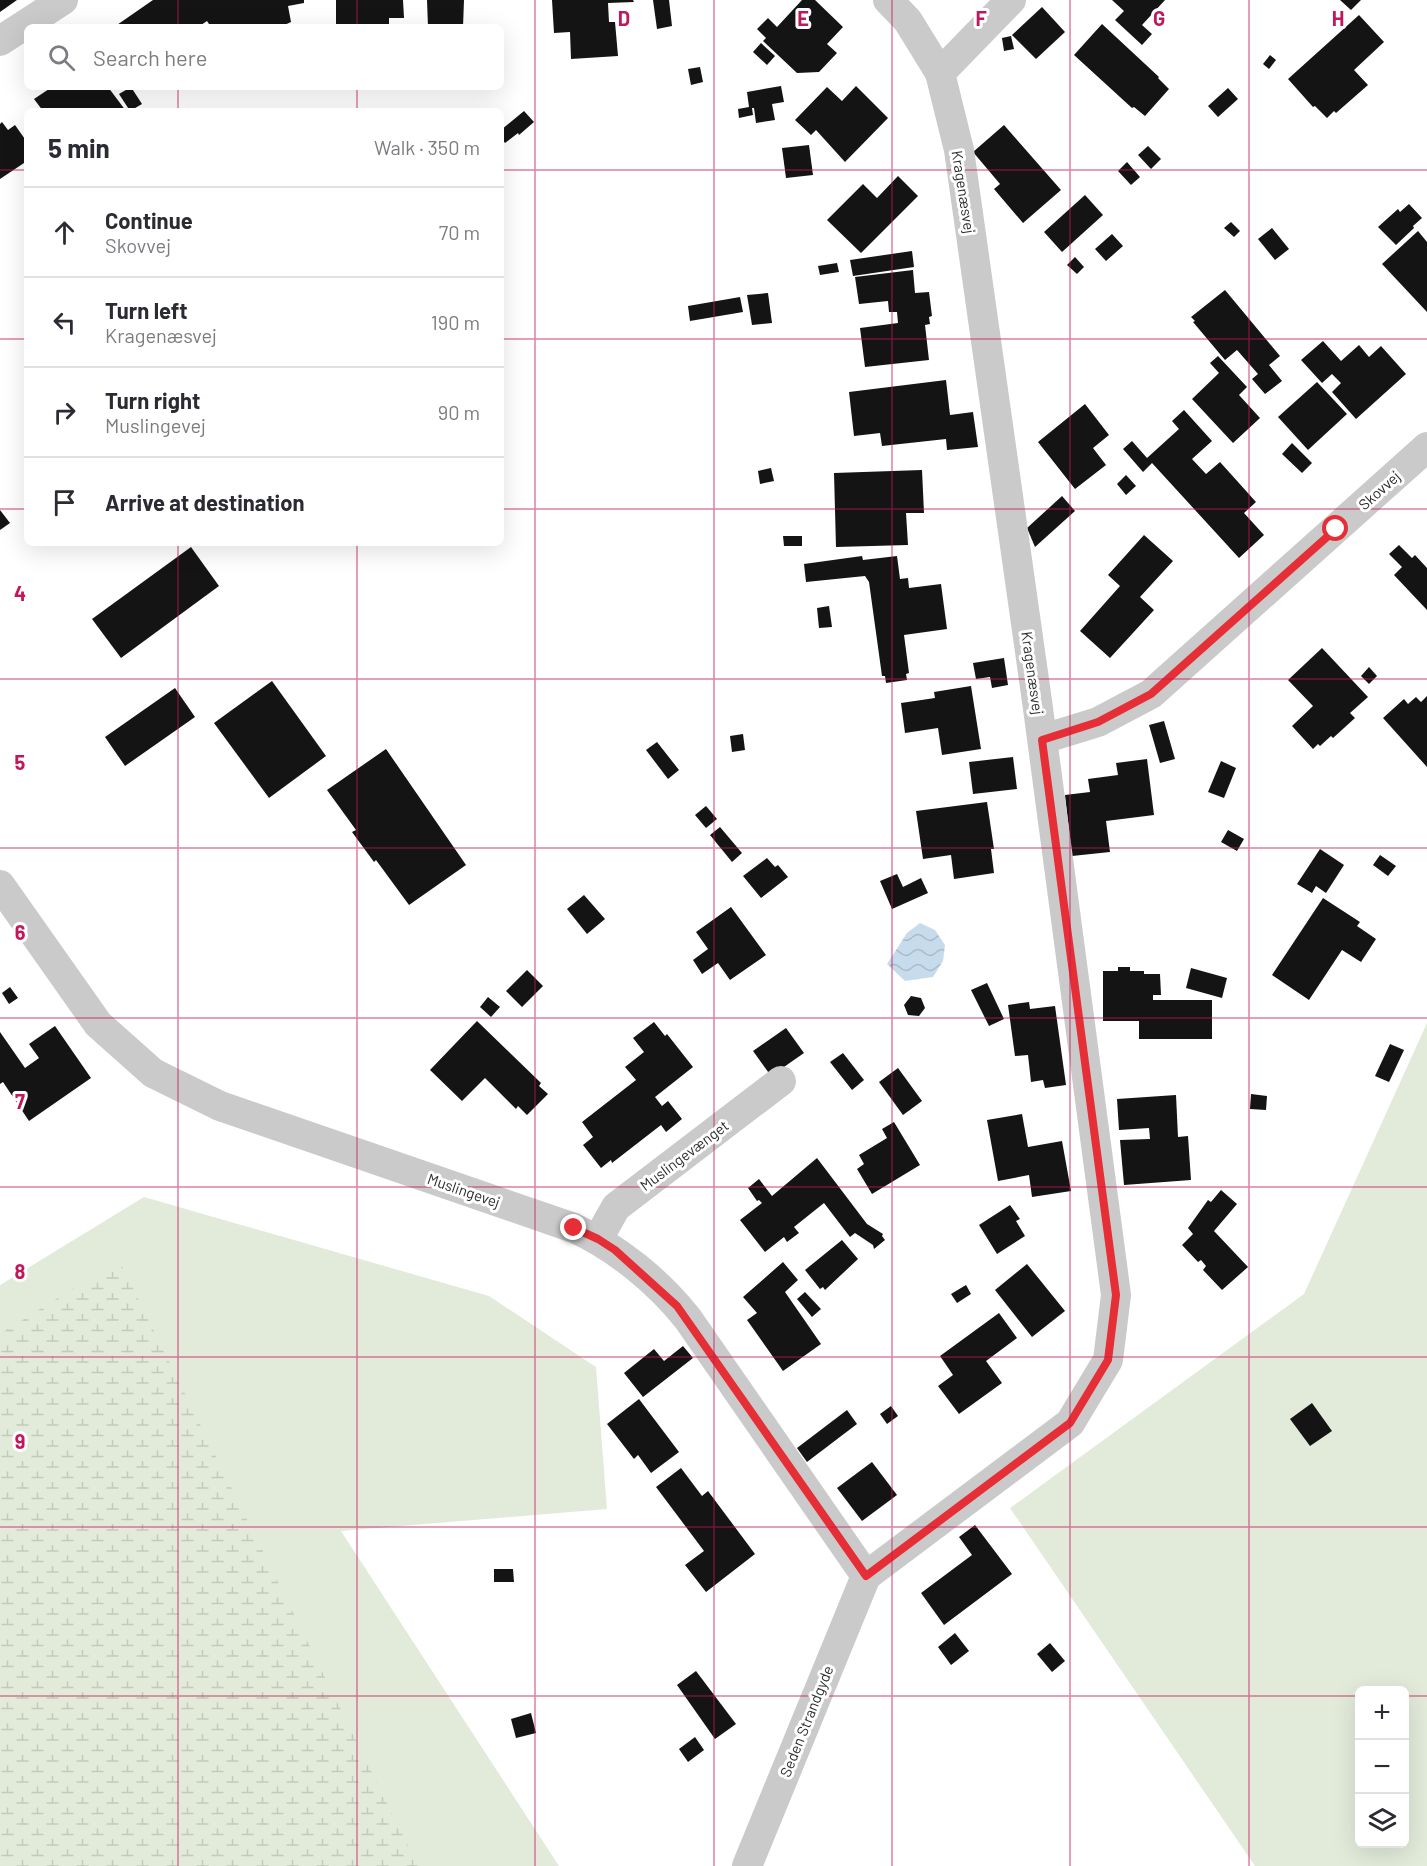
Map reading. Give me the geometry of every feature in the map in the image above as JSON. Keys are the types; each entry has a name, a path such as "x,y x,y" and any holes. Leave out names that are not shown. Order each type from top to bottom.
{"street":[{"path":"26,24 63,0"},
{"name":"Kragenæsvej","path":"866,1576 1070,1423 1108,1360 1116,1295 1042,740 959,150 940,73 908,21 888,0"},
{"path":"940,73 1011,0"},
{"path":"0,41 24,25"},
{"name":"Skovvej","path":"1042,740 1098,722 1151,694 1427,447"},
{"name":"Muslingevej","path":"0,885 98,1024 153,1073 220,1106 574,1228 615,1250 677,1306 866,1576"},
{"name":"Muslingevænget","path":"598,1239 616,1207 781,1081"},
{"name":"Seden Strandgyde","path":"747,1866 866,1576"}],"green space":[{"path":"1427,1023 1427,1866 1255,1866 1010,1508 1304,1294"},
{"path":"144,1197 489,1296 596,1367 607,1509 341,1531 559,1866 0,1866 0,1285"},
{"path":"119,1260 418,1866 0,1866 0,1334"}],"water":[{"path":"920,923 935,930 945,945 943,961 933,977 905,981 887,964 907,933"}],"building":[{"path":"0,0 17,0 0,12"},
{"path":"153,0 304,0 304,3 288,6 291,22 287,24 209,24 207,21 202,24 118,24"},
{"path":"336,0 403,0 404,18 389,18 389,24 336,24"},
{"path":"427,0 464,0 463,24 428,24"},
{"path":"552,0 633,0 634,2 608,3 609,22 615,22 618,56 571,59 570,32 554,33"},
{"path":"653,0 669,0 672,26 657,29"},
{"path":"802,0 815,0 843,27 827,44 837,53 819,72 797,73 763,41 766,38 757,29 768,18 777,27"},
{"path":"1112,0 1165,0 1142,25 1152,34 1142,45 1115,20 1124,11"},
{"path":"1340,0 1361,0 1351,10"},
{"path":"1042,7 1065,32 1036,59 1012,35"},
{"path":"1359,15 1384,42 1354,70 1368,85 1327,118 1315,106 1313,107 1288,79"},
{"path":"1102,24 1169,89 1145,116 1134,107 1132,108 1074,55"},
{"path":"1011,36 1014,49 1004,51 1002,38"},
{"path":"761,43 775,56 767,65 753,52"},
{"path":"1270,55 1276,60 1269,69 1263,64"},
{"path":"700,67 703,82 691,85 688,69"},
{"path":"781,86 784,102 772,104 775,120 756,123 754,108 752,108 753,115 739,118 738,109 749,107 747,92"},
{"path":"856,86 888,118 845,162 816,130 811,135 795,120 827,87 842,101"},
{"path":"1228,88 1238,99 1218,117 1208,106"},
{"path":"48,90 110,90 124,108 41,108 34,99"},
{"path":"126,90 133,90 142,104 135,108 128,108 119,94"},
{"path":"524,111 534,122 505,143 504,128"},
{"path":"2,122 8,130 15,125 24,138 24,163 0,179 0,124"},
{"path":"1004,125 1061,190 1023,223 994,189 1000,184 973,152"},
{"path":"809,145 813,175 786,178 782,148"},
{"path":"1148,146 1161,159 1151,169 1138,155"},
{"path":"1127,162 1140,177 1131,185 1118,171"},
{"path":"898,176 918,196 861,253 827,220 863,184 877,198"},
{"path":"1085,195 1103,215 1062,252 1044,232"},
{"path":"1409,204 1422,218 1396,245 1378,227 1398,209 1400,212"},
{"path":"1231,222 1240,231 1234,237 1224,228"},
{"path":"1272,228 1289,249 1275,260 1258,239"},
{"path":"1418,231 1427,242 1427,312 1382,264"},
{"path":"1112,234 1123,246 1106,261 1095,249"},
{"path":"912,251 914,267 853,276 850,260"},
{"path":"1075,257 1084,267 1077,274 1067,265"},
{"path":"837,263 839,272 820,275 818,266"},
{"path":"913,270 915,293 929,292 932,316 929,317 930,324 925,325 929,360 865,367 860,328 898,323 897,312 889,312 888,301 859,304 855,277"},
{"path":"1225,290 1280,356 1269,365 1282,381 1265,394 1252,379 1258,374 1237,350 1225,360 1191,317"},
{"path":"768,293 772,323 752,325 747,295"},
{"path":"740,297 743,312 690,321 688,306"},
{"path":"1323,341 1341,361 1359,345 1369,357 1381,346 1406,374 1356,419 1332,392 1341,383 1332,374 1322,383 1301,360"},
{"path":"1218,356 1247,387 1239,395 1260,418 1233,443 1192,399 1219,373 1210,363"},
{"path":"946,380 950,415 973,412 978,447 947,450 946,439 882,446 880,433 854,436 849,392"},
{"path":"1317,382 1347,414 1308,450 1278,417"},
{"path":"1085,404 1109,435 1093,448 1106,465 1075,489 1038,442"},
{"path":"1184,410 1212,441 1192,459 1206,474 1220,462 1256,502 1244,513 1264,535 1239,558 1152,463 1143,472 1123,449 1132,441 1147,458 1179,429 1172,421"},
{"path":"1292,443 1312,463 1302,473 1282,454"},
{"path":"771,468 774,481 760,484 758,471"},
{"path":"922,470 924,513 906,513 908,545 836,547 834,473"},
{"path":"1126,475 1136,486 1126,495 1117,484"},
{"path":"1062,496 1075,511 1035,547 1027,528"},
{"path":"0,510 10,523 0,530"},
{"path":"1144,535 1173,561 1140,597 1154,610 1110,658 1080,631 1120,586 1108,575"},
{"path":"783,536 802,536 802,546 784,546"},
{"path":"1399,545 1412,558 1415,555 1427,568 1427,610 1394,575 1402,567 1389,554"},
{"path":"191,547 219,586 121,658 92,619"},
{"path":"862,556 863,560 897,556 900,579 908,578 909,588 941,584 947,629 904,635 909,673 906,674 907,680 886,683 885,676 882,676 869,582 865,576 806,582 804,564"},
{"path":"829,606 832,627 819,628 817,608"},
{"path":"1322,648 1368,697 1350,713 1355,718 1333,738 1331,736 1313,749 1292,726 1313,706 1288,680"},
{"path":"1004,658 1008,685 992,688 990,677 976,679 973,663"},
{"path":"1369,667 1377,676 1369,684 1361,676"},
{"path":"272,681 326,756 269,798 214,723"},
{"path":"971,686 981,749 942,755 938,728 905,733 901,703 935,698 934,692"},
{"path":"175,688 195,717 125,766 105,737"},
{"path":"1427,696 1427,767 1383,718 1404,699 1408,704 1416,697 1421,702"},
{"path":"1164,721 1175,759 1160,763 1149,725"},
{"path":"743,734 745,750 732,752 730,736"},
{"path":"657,742 679,770 668,779 646,750"},
{"path":"386,749 466,865 409,905 352,832 356,830 327,790"},
{"path":"1013,757 1017,789 973,794 969,762"},
{"path":"1147,759 1154,815 1106,821 1110,852 1072,856 1065,795 1090,792 1088,779 1118,775 1116,763"},
{"path":"1221,761 1236,768 1224,798 1208,792"},
{"path":"987,802 994,849 991,849 994,873 954,879 951,855 923,859 916,811"},
{"path":"706,806 717,819 706,828 695,815"},
{"path":"720,827 742,853 732,862 710,835"},
{"path":"1228,830 1244,839 1237,851 1221,842"},
{"path":"1320,849 1344,865 1326,893 1316,886 1312,893 1297,884"},
{"path":"1380,855 1396,866 1388,876 1373,865"},
{"path":"767,858 775,867 778,865 788,877 761,898 743,876"},
{"path":"897,874 903,887 921,878 928,893 892,909 880,881"},
{"path":"584,895 605,919 587,934 567,909"},
{"path":"1323,898 1360,922 1357,926 1376,939 1361,962 1342,950 1309,1000 1272,975"},
{"path":"731,907 766,955 730,980 718,963 702,974 693,960 708,949 696,932"},
{"path":"1118,967 1130,967 1130,971 1144,971 1144,974 1160,974 1161,995 1153,995 1153,1000 1212,1000 1212,1039 1139,1039 1139,1021 1103,1021 1103,971 1118,971"},
{"path":"1191,968 1227,978 1222,998 1186,988"},
{"path":"527,970 543,986 522,1007 506,991"},
{"path":"987,983 1004,1019 989,1026 971,990"},
{"path":"10,987 18,998 9,1004 2,993"},
{"path":"911,996 921,998 925,1008 919,1016 908,1015 904,1005"},
{"path":"488,997 500,1007 491,1017 480,1007"},
{"path":"1029,1002 1030,1009 1055,1006 1066,1085 1045,1088 1043,1080 1031,1082 1028,1055 1015,1056 1008,1005"},
{"path":"477,1021 541,1083 539,1086 548,1094 527,1115 518,1106 516,1109 485,1078 462,1101 430,1070"},
{"path":"654,1022 665,1036 667,1034 693,1067 655,1097 662,1106 668,1101 682,1119 666,1132 661,1125 612,1163 611,1160 601,1168 583,1145 593,1137 582,1122 636,1080 625,1067 644,1052 633,1038"},
{"path":"55,1026 91,1078 29,1121 3,1082 0,1084 0,1032 25,1068 39,1058 29,1044"},
{"path":"786,1028 804,1053 771,1076 753,1051"},
{"path":"1390,1044 1404,1050 1389,1082 1375,1076"},
{"path":"843,1053 864,1080 852,1090 830,1062"},
{"path":"898,1068 922,1101 903,1115 879,1082"},
{"path":"1251,1094 1267,1096 1266,1110 1250,1109"},
{"path":"1176,1095 1178,1137 1188,1136 1191,1180 1124,1185 1120,1140 1150,1139 1149,1128 1119,1130 1117,1099"},
{"path":"1022,1114 1028,1147 1062,1141 1071,1191 1032,1197 1029,1175 998,1181 987,1120"},
{"path":"894,1122 920,1165 872,1194 857,1169 864,1164 859,1155 887,1138 882,1129"},
{"path":"817,1158 867,1224 883,1234 885,1240 874,1249 873,1245 855,1233 850,1237 824,1203 794,1227 799,1233 787,1242 784,1237 765,1252 740,1220 762,1203 757,1201 748,1188 759,1179 772,1196"},
{"path":"1221,1190 1237,1204 1214,1231 1248,1267 1222,1290 1203,1270 1206,1266 1201,1260 1198,1262 1182,1245 1193,1234 1188,1228 1208,1200 1211,1202"},
{"path":"1010,1205 1020,1219 1016,1221 1025,1236 997,1254 979,1225"},
{"path":"842,1240 858,1259 825,1290 823,1287 820,1289 805,1270"},
{"path":"783,1262 798,1280 785,1292 821,1344 783,1371 747,1320 757,1313 743,1297"},
{"path":"1027,1264 1065,1311 1032,1337 995,1290"},
{"path":"966,1285 971,1294 957,1303 951,1294"},
{"path":"805,1292 821,1309 812,1317 797,1299"},
{"path":"999,1313 1017,1338 986,1361 1002,1383 959,1414 938,1386 953,1375 940,1356"},
{"path":"683,1346 693,1358 643,1397 624,1373 654,1349 664,1361"},
{"path":"639,1399 679,1452 651,1473 638,1455 634,1459 607,1424"},
{"path":"1312,1403 1332,1431 1310,1446 1290,1419"},
{"path":"891,1406 898,1416 887,1424 880,1414"},
{"path":"847,1410 857,1424 807,1462 797,1448"},
{"path":"872,1462 897,1495 862,1521 837,1488"},
{"path":"681,1468 702,1496 708,1491 755,1554 706,1592 685,1565 704,1551 656,1487"},
{"path":"975,1525 1012,1574 944,1625 921,1593 972,1555 959,1537"},
{"path":"494,1569 513,1569 514,1582 494,1582"},
{"path":"955,1633 969,1651 951,1665 938,1647"},
{"path":"1050,1643 1065,1661 1052,1672 1037,1654"},
{"path":"696,1671 736,1724 715,1739 677,1685"},
{"path":"531,1713 536,1733 516,1738 511,1719"},
{"path":"695,1737 704,1750 688,1762 679,1749"}],"route":[{"path":"574,1228 615,1250 666,1294 688,1319 866,1576 1070,1423 1108,1360 1116,1295 1042,740 1098,722 1151,694 1336,529"}]}
